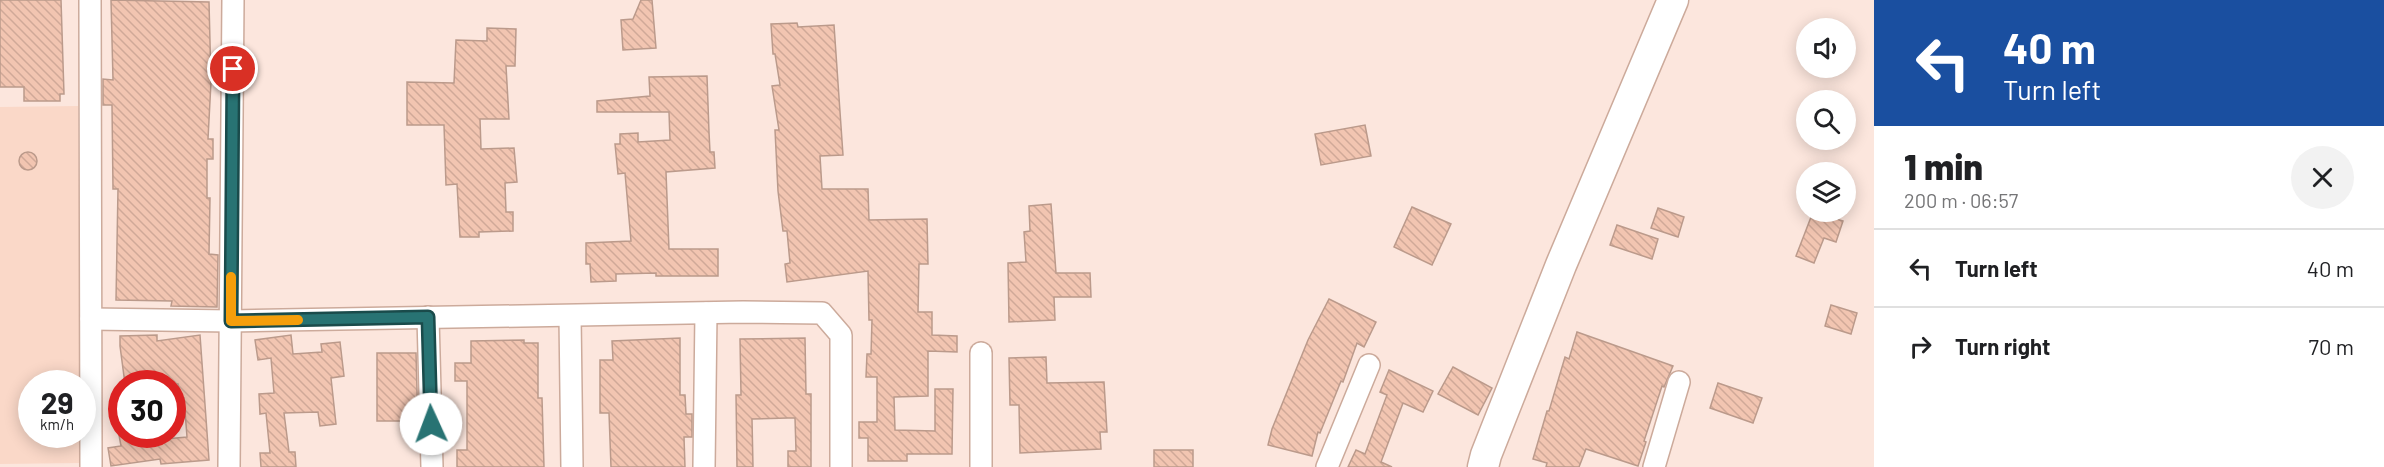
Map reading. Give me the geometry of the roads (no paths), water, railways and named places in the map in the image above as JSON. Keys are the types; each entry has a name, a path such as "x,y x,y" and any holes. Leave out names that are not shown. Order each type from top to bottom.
{"street":[{"path":"90,0 91,467"},
{"path":"229,467 233,0"},
{"path":"1483,467 1561,265 1673,0"},
{"path":"704,467 706,313"},
{"path":"91,319 231,321 822,313 841,335 841,467"},
{"path":"570,316 572,467"},
{"path":"428,317 432,467"},
{"path":"981,353 981,467"},
{"path":"1327,467 1332,450 1369,365"},
{"path":"1654,467 1679,382"}]}
